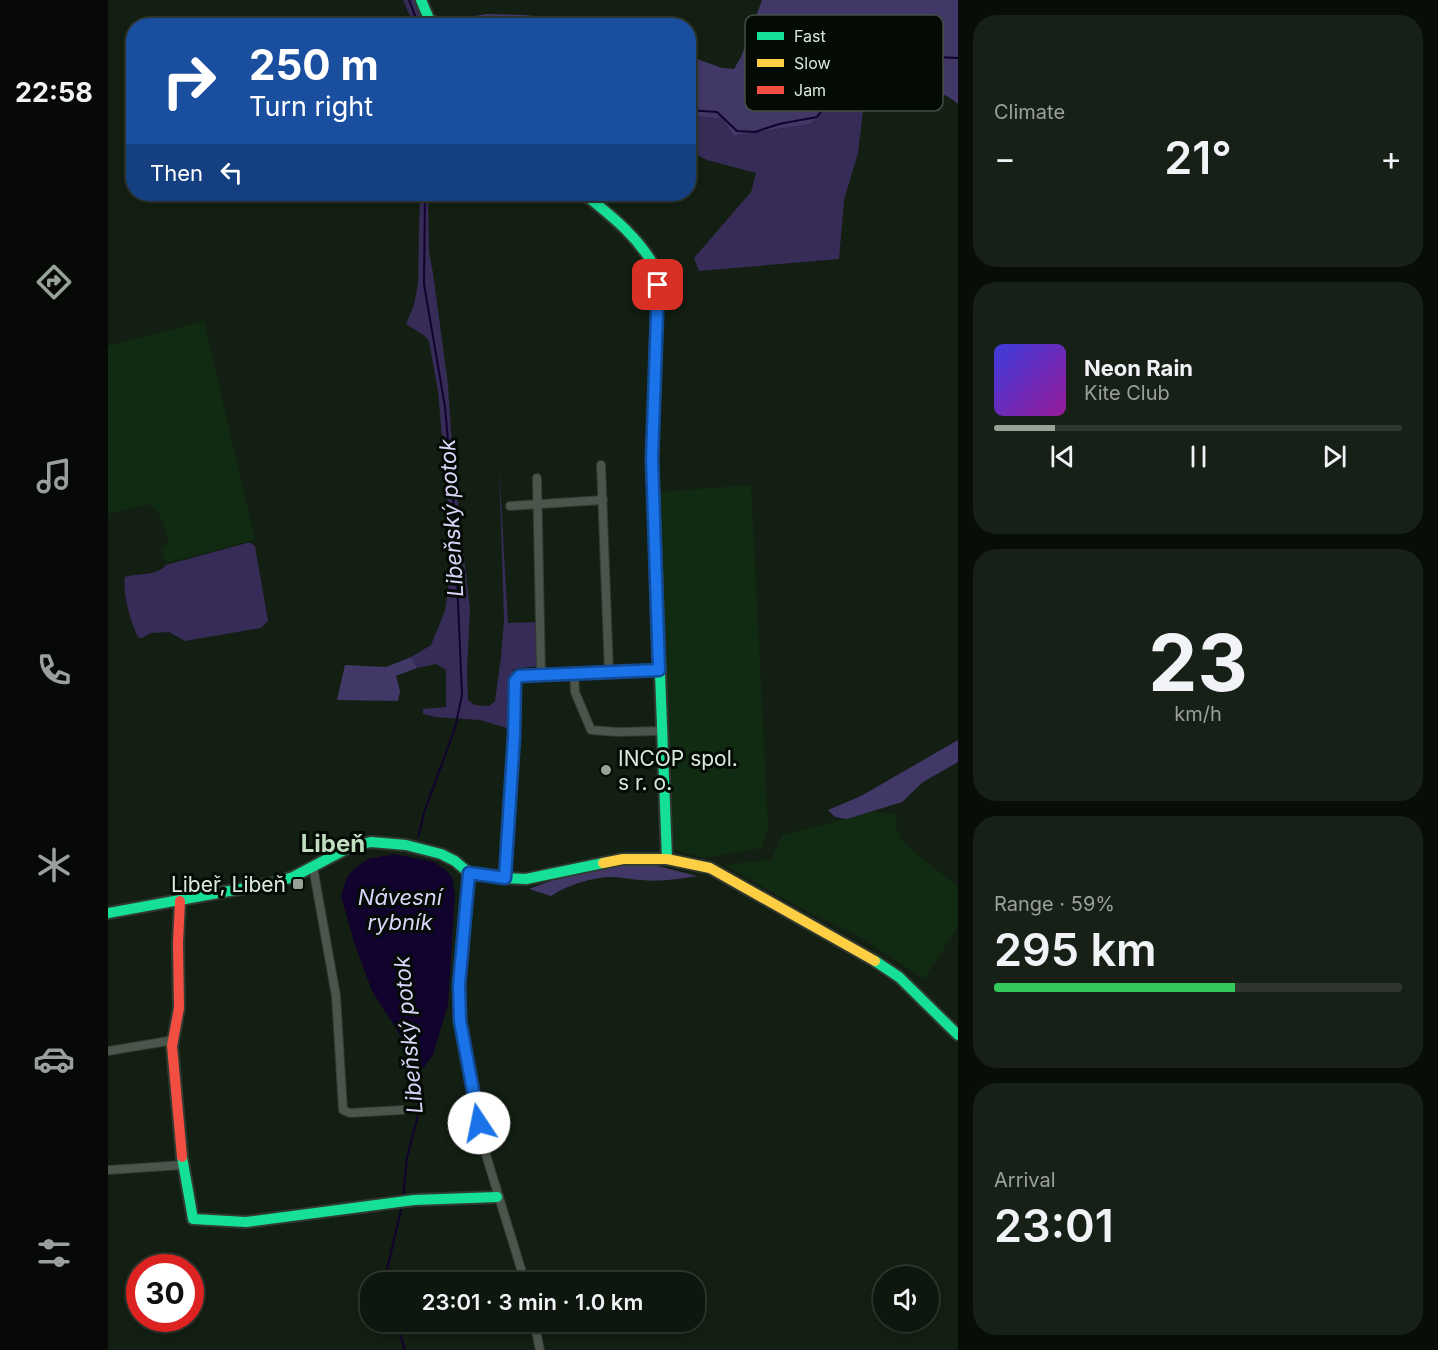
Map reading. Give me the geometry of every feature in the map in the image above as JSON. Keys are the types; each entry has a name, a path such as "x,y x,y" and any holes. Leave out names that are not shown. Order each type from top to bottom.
{"street":[{"path":"421,0 429,18"},
{"path":"592,201 640,242 652,257 658,273 652,459 667,859"},
{"path":"601,465 609,672"},
{"path":"537,478 542,673"},
{"path":"510,506 603,500"},
{"path":"505,878 515,681 519,676 542,673 659,670"},
{"path":"574,673 575,692 591,730 661,731"},
{"path":"108,913 273,883 293,877 350,848 371,842 406,844 441,854 455,861 469,873 505,878 526,879 623,860 667,859 710,868 752,889 876,961 898,977 958,1035"},
{"path":"313,867 336,996 343,1110 350,1113 402,1110"},
{"path":"469,873 459,985 460,1021 483,1145 522,1272"},
{"path":"180,901 178,941 181,1001 172,1046 183,1165 193,1219 246,1222 414,1200 497,1197"},
{"path":"108,1051 174,1040"},
{"path":"108,1170 183,1165"},
{"path":"536,1332 540,1350"}],"shaded area":[{"path":"403,0 417,0 424,18 411,18"},
{"path":"762,0 958,0 958,104 943,94 943,15 756,15"},
{"path":"486,14 545,18 460,18"},
{"path":"745,46 745,111 822,111 811,124 733,136 724,119 696,116 696,59 722,68 734,69"},
{"path":"822,111 863,111 858,153 844,200 839,259 699,271 694,258 751,192 756,173 707,160 696,154 696,116 724,119 733,136 811,124"},
{"path":"420,201 428,201 429,252 448,385 453,461 470,609 468,700 475,705 489,706 495,701 501,657 504,619 499,466 508,623 537,622 539,666 513,669 511,719 507,728 480,720 423,714 423,709 446,707 446,670 436,664 417,668 411,657 431,645 445,611 451,569 450,529 438,391 429,341 406,324 414,305 418,283"},
{"path":"204,321 255,540 166,563 161,549 169,541 160,515 149,504 108,514 108,346"},
{"path":"751,485 768,828 762,848 703,858 674,849 658,492"},
{"path":"247,543 255,546 268,621 261,628 185,641 169,632 151,633 139,638 128,608 125,577 153,573 166,565"},
{"path":"411,657 417,668 396,676 400,691 398,701 337,700 345,665 386,667"},
{"path":"958,740 958,762 923,782 902,802 847,819 835,817 828,810 861,796"},
{"path":"872,812 897,814 896,826 900,838 958,887 958,927 924,979 862,938 812,914 728,867 729,864 771,860 782,835"},
{"path":"650,864 697,876 655,881 616,877 597,878 572,885 551,896 529,889 588,871"}],"water":[{"name":"Návesní rybník","path":"394,854 434,862 446,870 452,877 455,895 448,1004 433,1055 420,1072 415,1071 404,1041 372,991 354,942 341,896 347,877 354,869 368,859"}],"waterway":[{"path":"409,0 416,18"},
{"name":"Libeňský potok","path":"943,57 958,58"},
{"name":"Libeňský potok","path":"696,111 717,112 737,131 755,132 779,124 817,117 821,111"},
{"name":"Libeňský potok","path":"418,837 425,810 455,728 462,695 454,509 445,407 424,284 425,201"},
{"name":"Libeňský potok","path":"403,1198 407,1157 419,1112 413,1064"},
{"name":"Libeňský potok","path":"386,1272 402,1206"},
{"name":"Libeňský potok","path":"399,1332 405,1350"}],"traffic: fast":[{"path":"421,0 429,18"},
{"path":"593,201 635,239 658,273 652,459 667,859"},
{"path":"108,913 273,883 293,877 350,847 371,842 406,845 441,854 455,861 469,873 505,878 526,879 603,863"},
{"path":"875,961 899,977 958,1035"},
{"path":"182,1157 193,1219 246,1222 414,1200 497,1197"}],"traffic: slow":[{"path":"603,863 623,859 667,859 710,868 875,961"}],"traffic: jam":[{"path":"180,901 179,1008 172,1046 182,1157"}],"place":[{"name":"INCOP spol. s r. o.","path":"606,770"},
{"name":"Libeř, Libeň","path":"298,884"}],"district":[{"name":"Libeň","path":"333,843"}],"route":[{"path":"479,1123 460,1021 459,985 469,873 505,878 515,681 519,676 542,673 659,670 652,459 658,285"}]}
